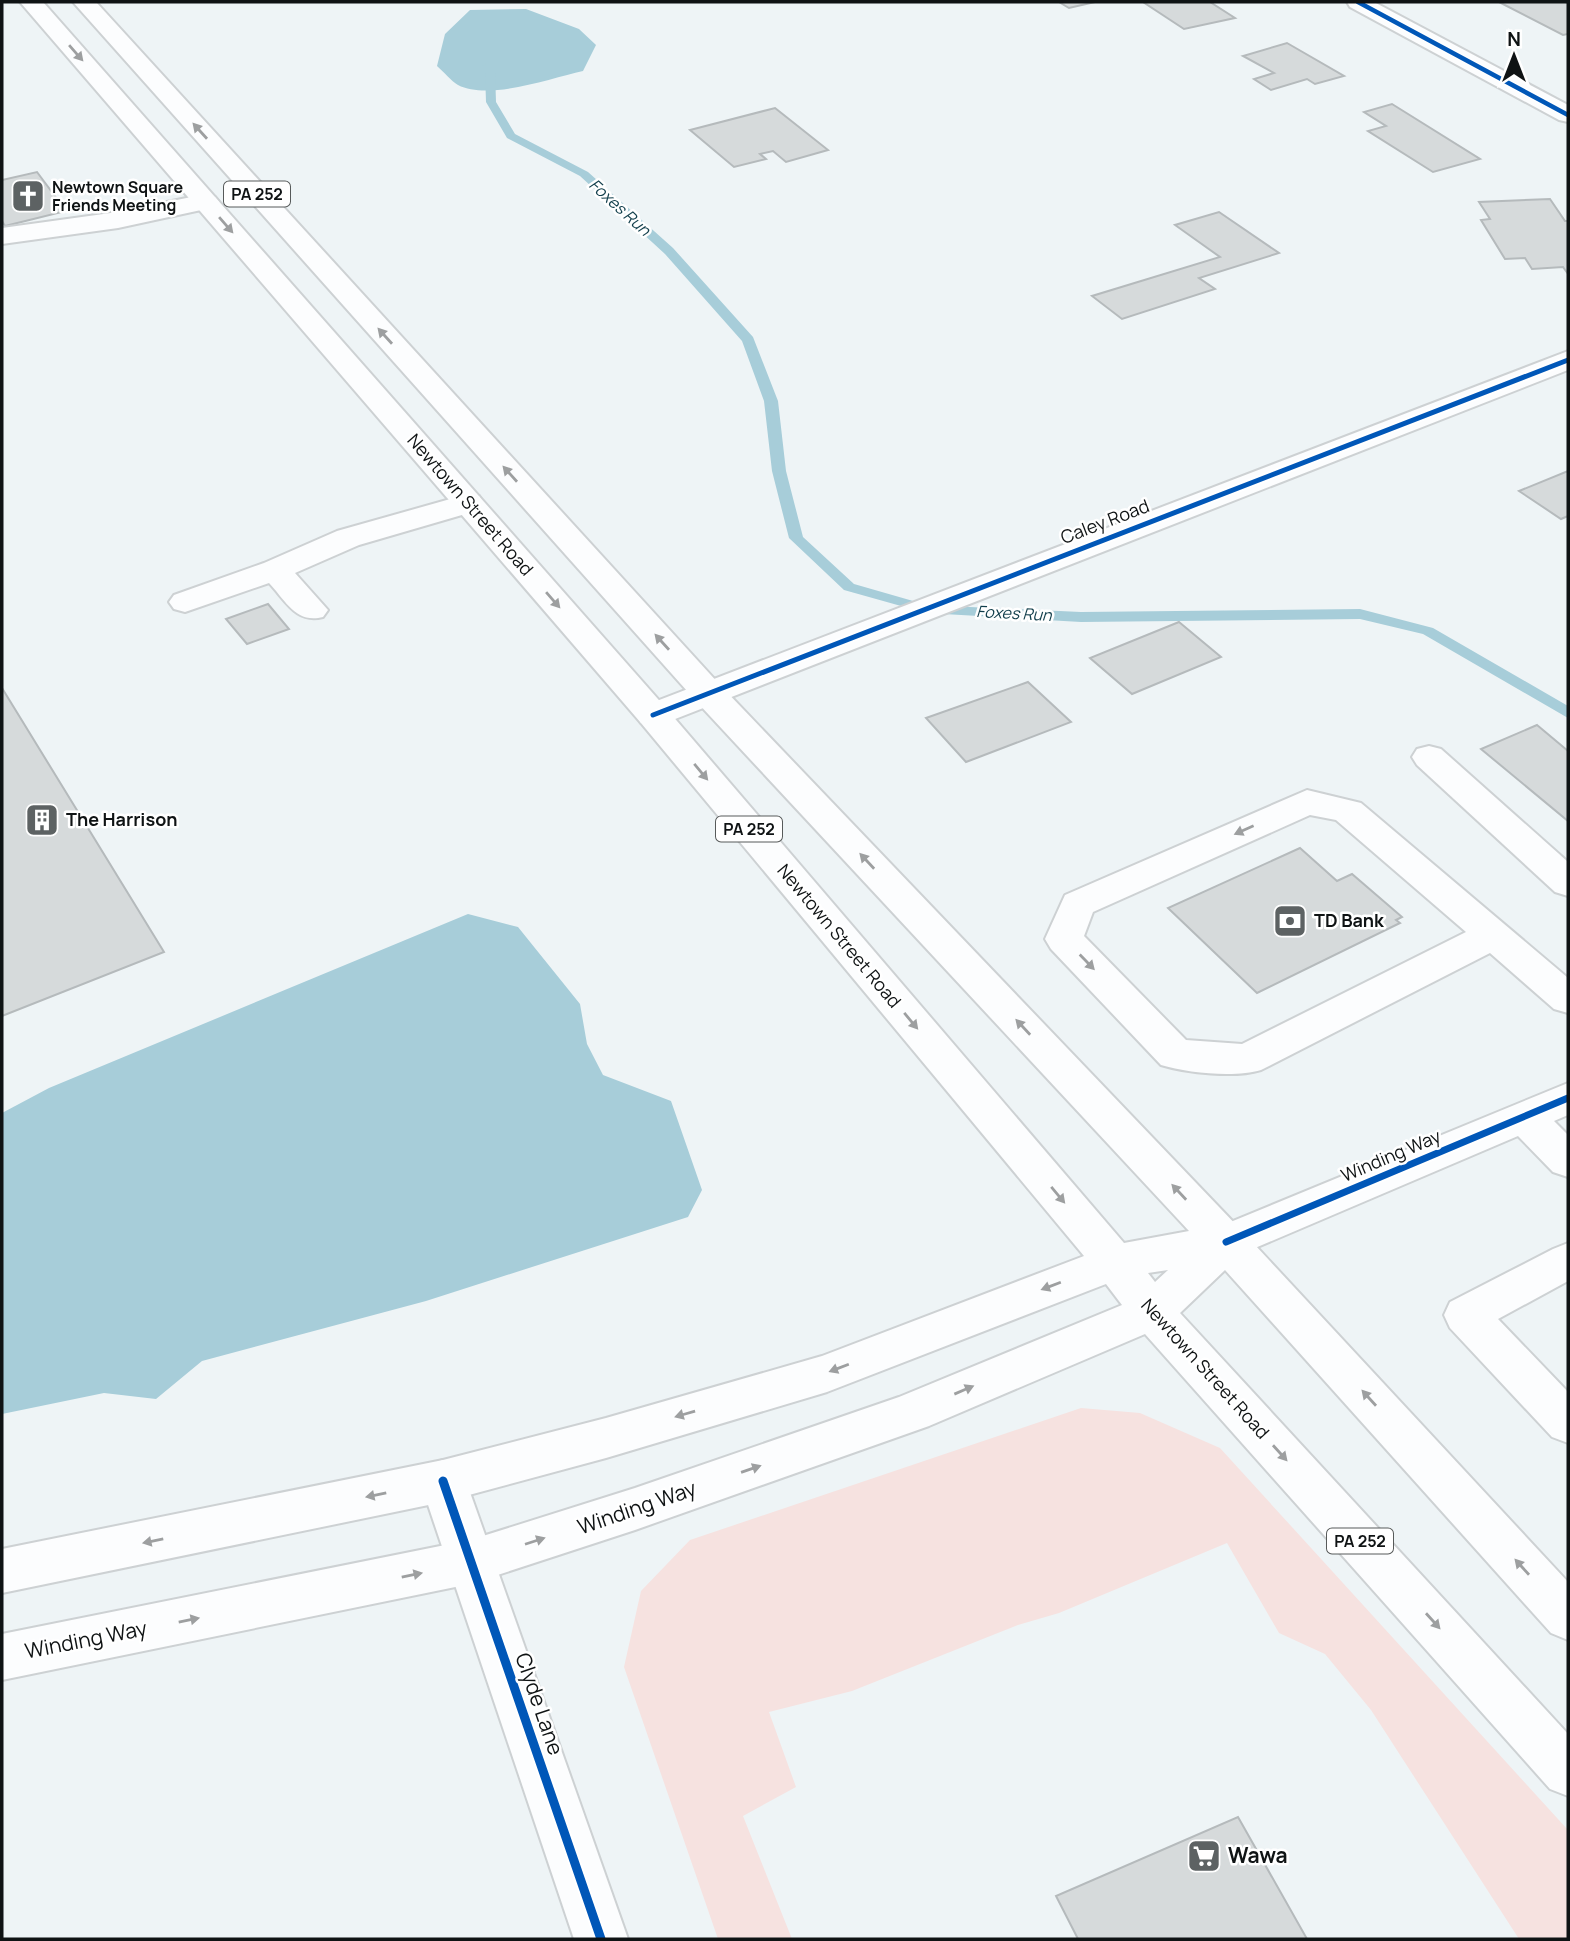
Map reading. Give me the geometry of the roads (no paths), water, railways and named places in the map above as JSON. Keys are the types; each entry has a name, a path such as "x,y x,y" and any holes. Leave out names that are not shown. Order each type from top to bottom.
{"main road":[{"name":"Newtown Street Road","path":"32,2 653,715 1115,1262 1152,1311 1568,1771"},
{"name":"PA 252","path":"83,2 708,693 1226,1242 1568,1617"},
{"path":"1358,2 1568,115"},
{"path":"2,236 118,220 206,202"},
{"name":"Caley Road","path":"653,715 1568,360"},
{"path":"185,602 275,570 348,538 468,503"},
{"path":"275,570 312,610"},
{"path":"1429,757 1568,883"},
{"path":"1493,935 1247,1059 1175,1054 1064,939 1077,904 1307,802 1349,811 1568,999"},
{"name":"Winding Way","path":"2,1571 443,1481 606,1438 827,1373 1115,1262 1226,1242 1568,1098"},
{"path":"1524,1117 1568,1161"},
{"name":"Winding Way","path":"2,1657 470,1562 635,1509 913,1412 1152,1311 1226,1242"},
{"path":"1568,1261 1466,1315 1568,1423"},
{"name":"Clyde Lane","path":"443,1481 601,1939"}],"water":[{"path":"526,9 579,29 596,45 583,71 520,87 486,91 458,85 437,66 445,34 470,10"},
{"path":"468,914 518,927 580,1004 587,1044 603,1075 671,1101 702,1190 688,1217 426,1301 202,1361 156,1399 104,1393 2,1414 2,1113 49,1088"}],"waterway":[{"name":"Foxes Run","path":"487,66 490,71 491,102 511,136 584,174 669,251 748,340 771,401 779,471 796,538 849,587 926,609 1081,617 1360,614 1428,631 1568,713"}],"place":[{"name":"Newtown Square Friends Meeting","path":"28,196"},
{"name":"The Harrison","path":"42,820"},
{"name":"TD Bank","path":"1290,921"},
{"name":"Wawa","path":"1204,1856"}]}
